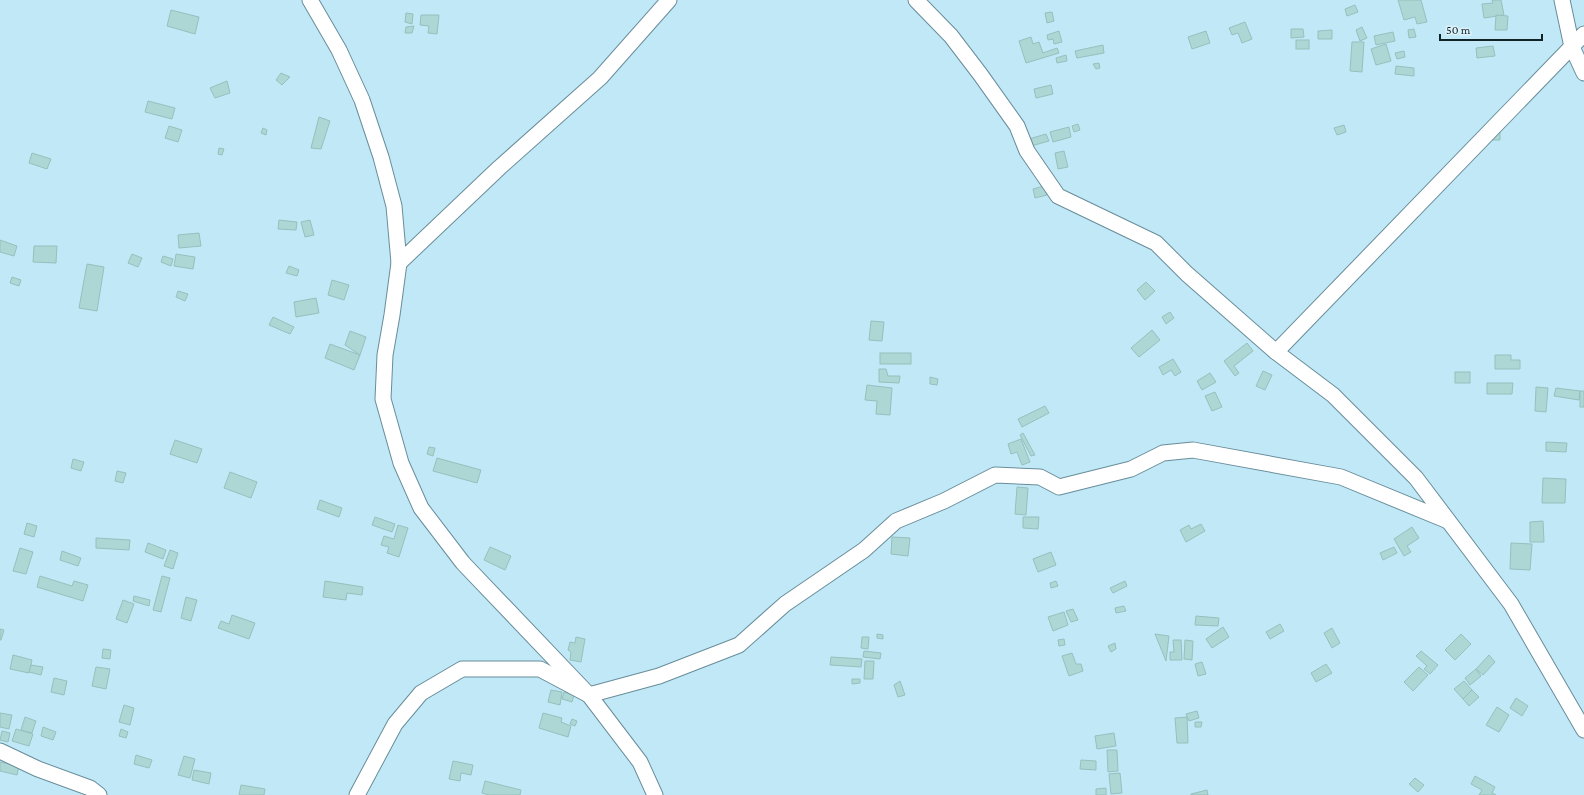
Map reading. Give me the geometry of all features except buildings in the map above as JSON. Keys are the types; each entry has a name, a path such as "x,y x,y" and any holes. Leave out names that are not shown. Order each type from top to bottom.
{"street":[{"path":"310,0 339,50 362,100 381,157 394,206 399,263 385,354 383,399 401,464 421,508 463,563 589,695 640,762 655,795"},
{"path":"399,263 499,168 600,78 669,0"},
{"path":"916,0 951,36 980,74 1017,126 1028,151 1058,196 1156,243 1187,274 1276,352 1333,395 1416,478 1511,604 1584,730"},
{"path":"1562,0 1572,47 1584,73"},
{"path":"1276,352 1584,34"},
{"path":"357,795 395,724 421,693 462,669 540,670 589,695 659,676 739,645 785,604 864,550 896,521 944,501 995,475 1040,477 1059,487 1131,469 1163,453 1193,450 1341,477 1448,521"},
{"path":"0,751 38,769 90,788 99,795"}]}
